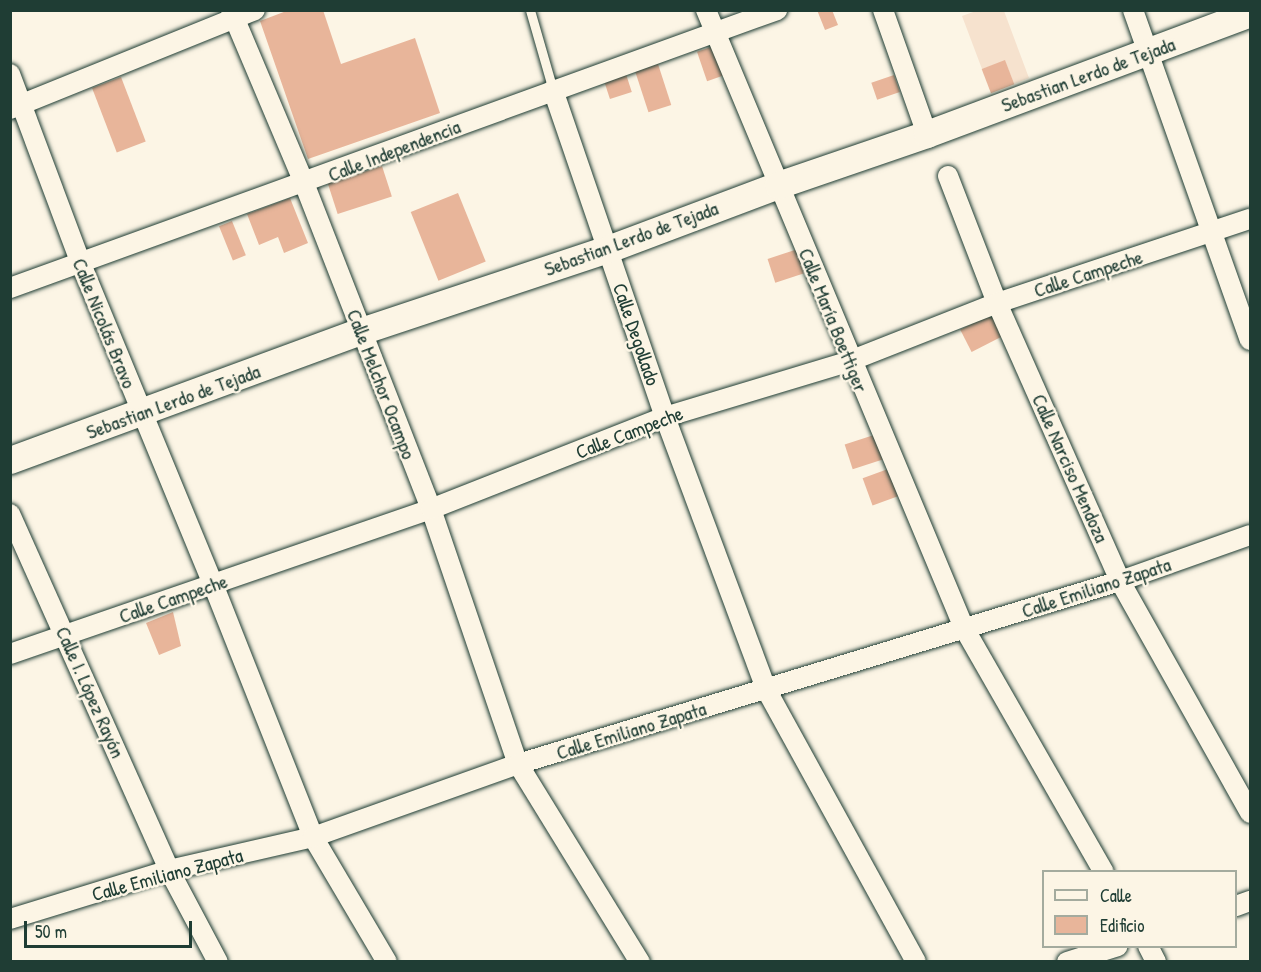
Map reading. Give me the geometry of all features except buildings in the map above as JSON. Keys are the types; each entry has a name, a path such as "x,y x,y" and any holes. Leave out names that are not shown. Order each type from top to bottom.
{"main road":[{"name":"Sebastian Lerdo de Tejada","path":"10,460 361,331 608,249 778,184 927,134 1251,13"}],"street":[{"path":"17,107 233,14 255,10"},
{"name":"Calle María Boettiger","path":"706,10 850,361 964,628 1103,870"},
{"name":"Calle Independencia","path":"10,288 777,10"},
{"path":"883,10 927,134"},
{"path":"1133,10 1211,234 1251,340"},
{"name":"Calle Melchor Ocampo","path":"233,14 304,183 431,509 518,764 640,962"},
{"name":"Calle Nicolás Bravo","path":"10,74 17,107 213,584 313,837 387,962"},
{"name":"Calle Degollado","path":"553,90 665,417 766,689 916,962"},
{"name":"Calle Narciso Mendoza","path":"948,176 997,303 1120,581 1251,813"},
{"name":"Calle Campeche","path":"10,654 431,509 665,417 850,361 997,303 1251,219"},
{"name":"Calle I. López Rayón","path":"10,514 169,870 218,962"},
{"name":"Calle Emiliano Zapata","path":"10,919 169,870 313,837 518,764 1120,581 1251,535"},
{"path":"1067,962 1112,948"},
{"path":"1149,948 1156,962"}],"lane":[{"name":"Calle Degollado","path":"530,10 553,90"}],"shaded area":[{"path":"976,11 1004,11 1029,78 1014,84 1005,61 982,69 962,16"}]}
